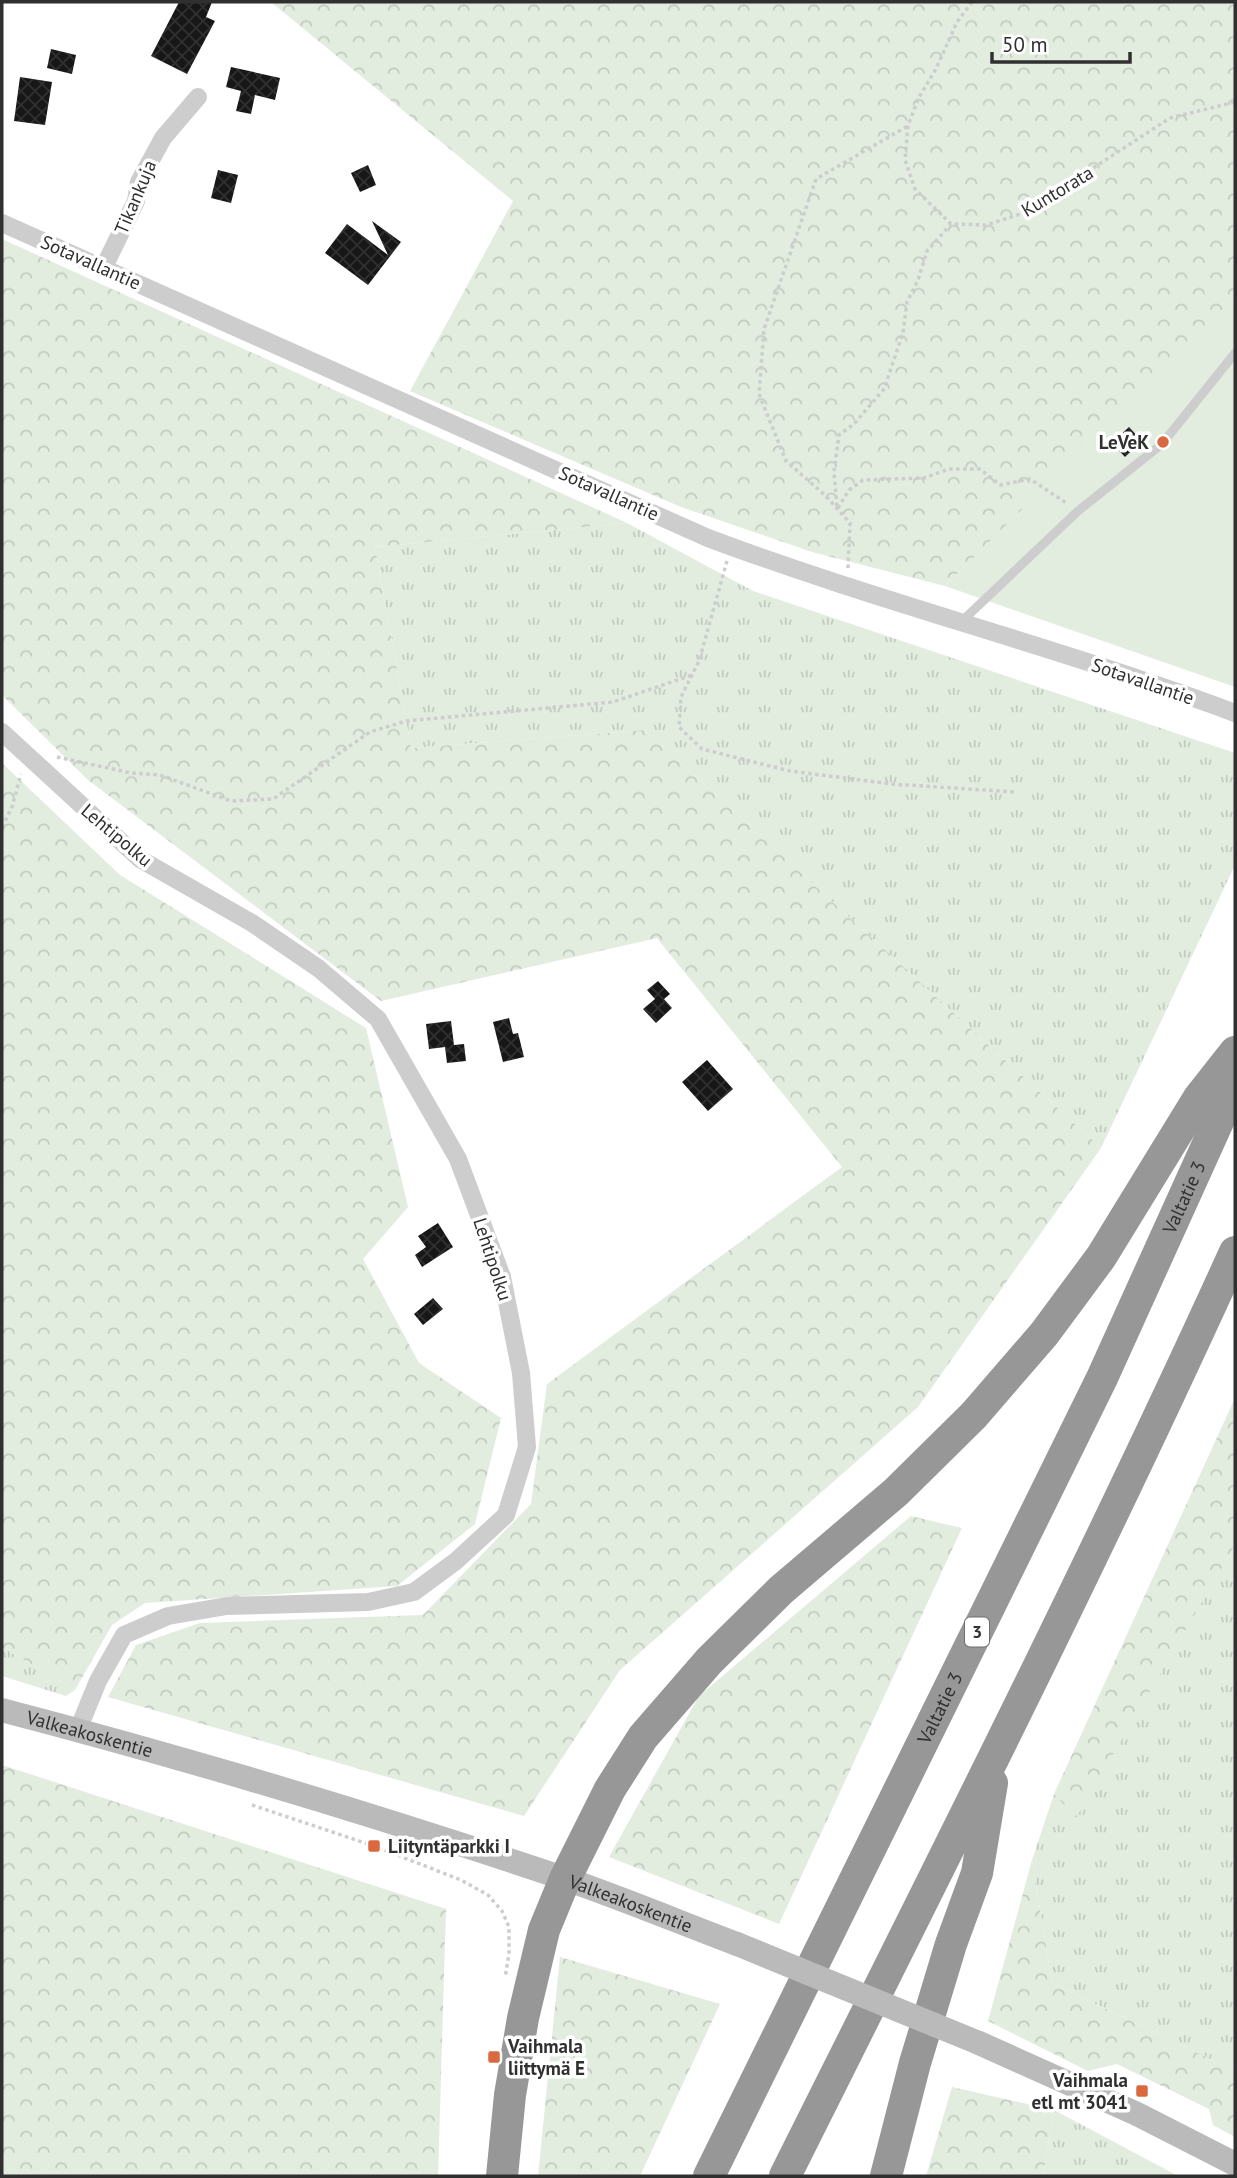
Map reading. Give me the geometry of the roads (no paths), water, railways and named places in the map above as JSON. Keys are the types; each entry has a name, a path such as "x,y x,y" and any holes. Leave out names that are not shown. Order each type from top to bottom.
{"highway":[{"path":"502,2176 510,2095 523,2018 544,1930 565,1879 610,1789 643,1737 709,1661 781,1590 896,1492 974,1415 1044,1334 1101,1257 1198,1099 1235,1052"},
{"name":"Valtatie 3","path":"709,2176 1102,1378 1235,1084"},
{"path":"785,2176 998,1749 1171,1393 1235,1252"},
{"path":"890,2171 923,2037 951,1944 977,1873 998,1749"}],"street":[{"name":"Tikankuja","path":"104,267 136,201 139,182 163,138 198,97"},
{"name":"Sotavallantie","path":"2,223 732,547 1163,686 1235,713"},
{"name":"Lehtipolku","path":"2,732 141,859 252,923 317,968 378,1018 458,1159 502,1277 521,1373 527,1447 506,1515 456,1561 414,1592 368,1602 227,1606 168,1616 124,1635 98,1681 78,1730"},
{"name":"Valkeakoskentie","path":"2,1710 370,1816 565,1879 737,1944 979,2043 1137,2114 1235,2164"}],"lane":[{"path":"961,622 1079,511 1162,444 1235,353"}],"place":[{"name":"LeVeK","path":"1163,442"},
{"name":"Liityntäparkki I","path":"374,1846"},
{"name":"Vaihmala liittymä E","path":"494,2057"},
{"name":"Vaihmala etl mt 3041","path":"1142,2091"}]}
